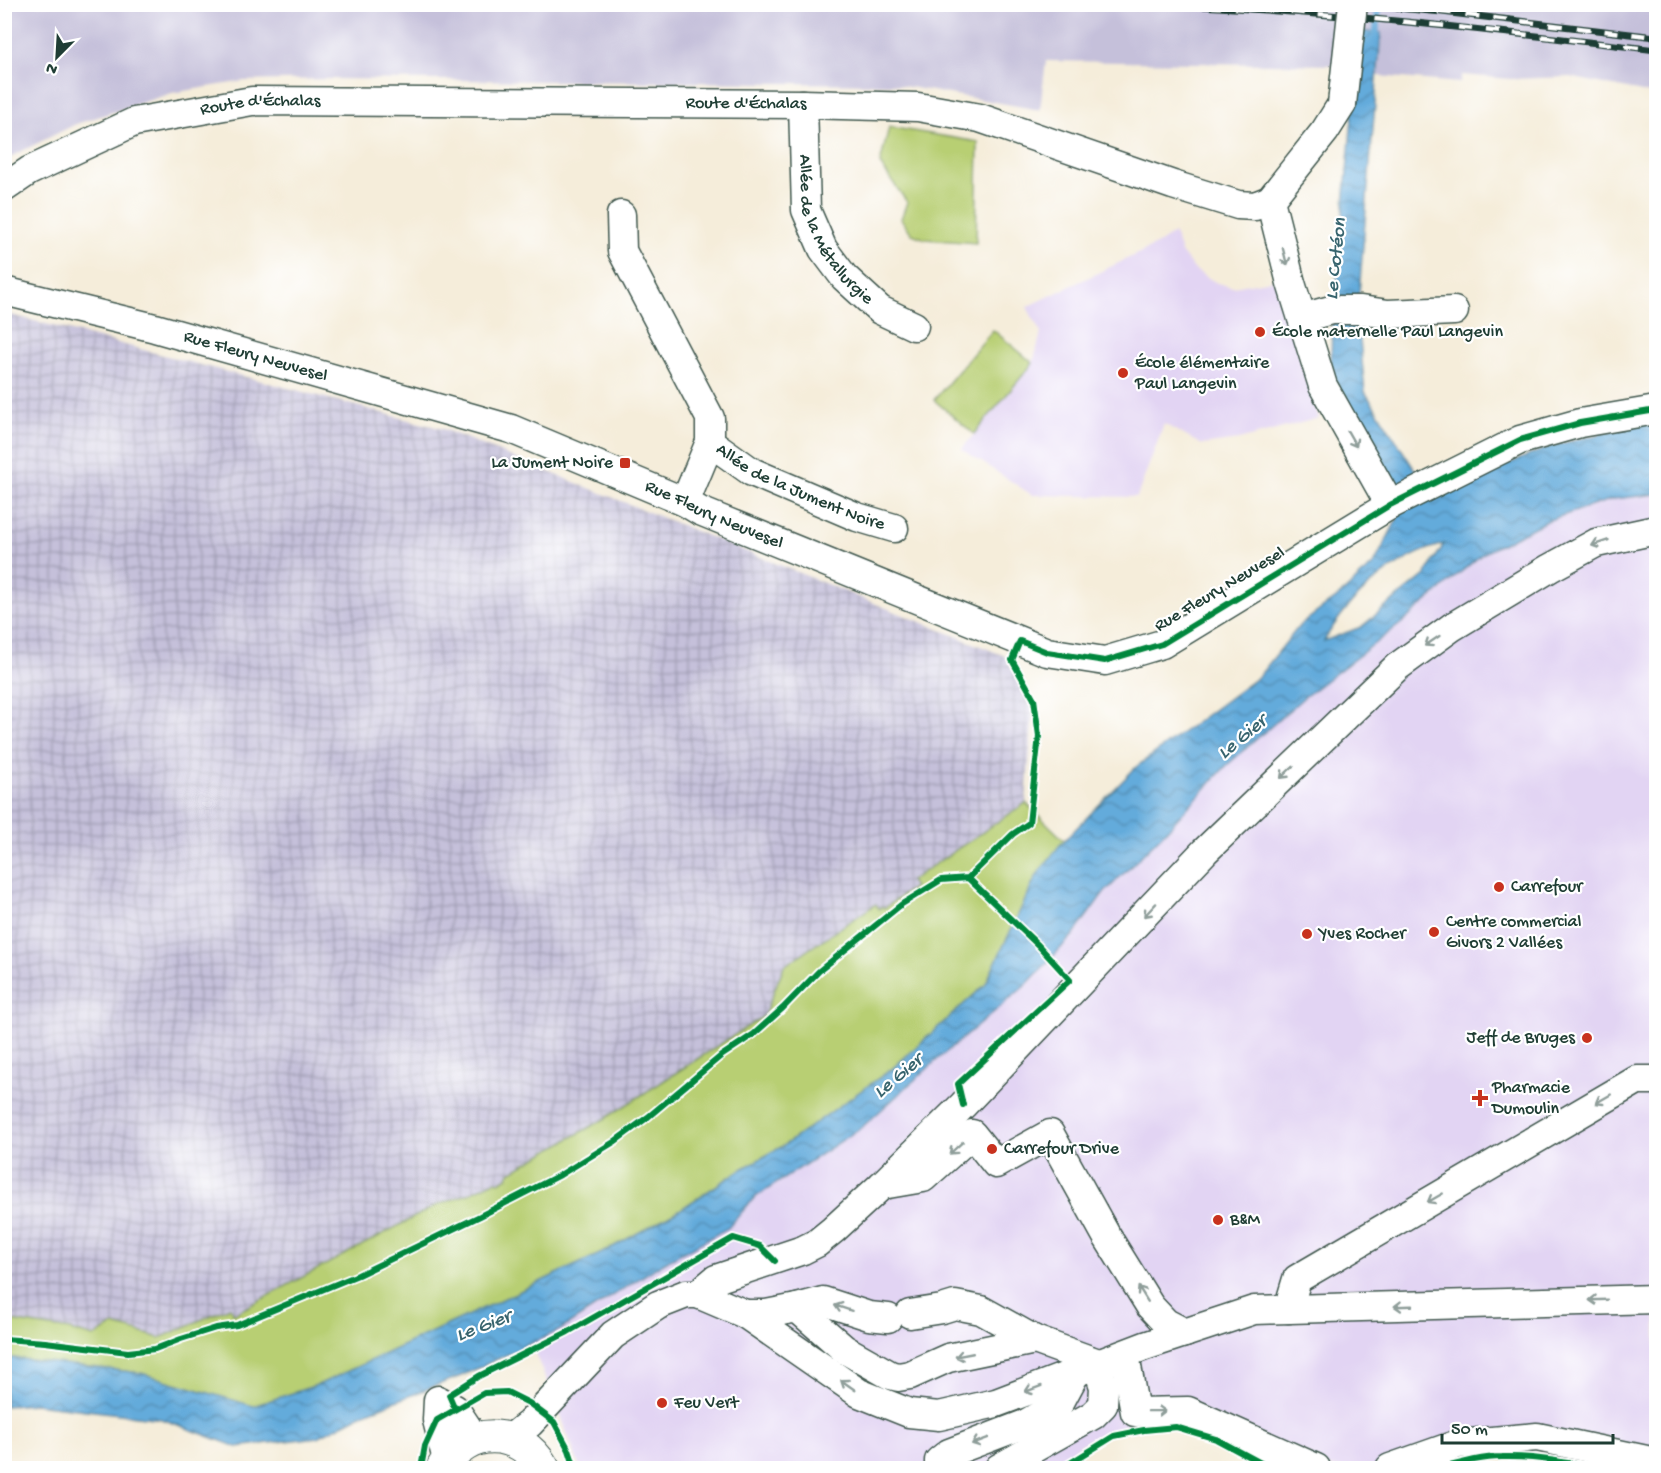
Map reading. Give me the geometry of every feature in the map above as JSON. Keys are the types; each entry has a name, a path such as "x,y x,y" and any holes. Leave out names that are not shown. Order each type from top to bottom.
{"main road":[{"path":"445,1464 460,1448 475,1439 492,1436 510,1439 524,1446 537,1457 543,1468"}],"street":[{"path":"1353,4 1342,104 1325,132 1270,200 1323,386 1390,505"},
{"name":"Route d'Échalas","path":"4,188 29,171 134,122 252,101 802,104 918,107 980,118 1173,185 1238,205 1254,206 1270,200"},
{"name":"Allée de la Métallurgie","path":"802,104 806,210 823,249 844,277 880,310 914,326"},
{"name":"Allée de la Jument Noire","path":"621,215 622,251 710,418 710,442 685,502"},
{"name":"Rue Fleury Neuvesel","path":"4,291 155,328 511,429 685,502 700,512 1047,652 1104,661 1162,644 1390,505 1520,440 1580,423 1656,410"},
{"path":"1302,318 1331,310 1361,309 1388,314 1454,311"},
{"name":"Allée de la Jument Noire","path":"710,442 752,472 857,517 894,528"},
{"path":"698,1294 716,1279 775,1261 817,1244 882,1185 963,1105 1205,851 1397,667 1452,627 1596,543 1656,530"},
{"path":"1288,1309 1297,1279 1637,1080 1656,1080"},
{"path":"882,1185 923,1178 972,1134 996,1164 1050,1134 1106,1235 1150,1306 1166,1323 1185,1333"},
{"path":"510,1439 530,1423 613,1335 658,1305 686,1294 698,1294 745,1314 859,1393 909,1413 939,1416 996,1403 1254,1310 1656,1299"},
{"path":"745,1314 766,1314 823,1301 869,1316 899,1316 955,1305 981,1310 1035,1340 1099,1364 1135,1412 1188,1411 1316,1468"},
{"path":"797,1308 850,1353 898,1377 910,1375 948,1358 1035,1340"},
{"path":"939,1468 939,1461 949,1453 1025,1424 1059,1404 1099,1364"},
{"path":"999,1468 1093,1415 1103,1405 1104,1387 1099,1364"},
{"path":"445,1464 437,1420 438,1400 455,1409 475,1439"},
{"path":"1390,1468 1458,1444 1537,1437 1656,1462"}],"shaded area":[{"path":"5,5 1343,5 1336,65 1046,61 1040,110 892,84 327,79 244,81 172,93 76,124 16,154 5,162"},
{"path":"1364,5 1656,5 1656,95 1570,77 1511,79 1462,75 1460,83 1378,76 1381,34 1360,31"},
{"name":"École élémentaire Paul Langevin","path":"1174,233 1181,252 1195,270 1217,283 1233,287 1277,279 1319,418 1239,440 1202,445 1164,424 1137,497 1032,495 962,449 1033,363 1041,333 1027,307 1158,244"},
{"path":"4,313 443,429 1005,656 1033,706 1026,803 910,881 914,887 884,908 879,909 876,904 784,966 764,1016 606,1118 510,1172 508,1177 499,1182 494,1181 468,1194 437,1205 234,1314 229,1307 160,1338 114,1325 94,1337 70,1330 5,1320"},
{"path":"1656,494 1656,1468 1556,1451 1468,1451 1420,1468 1275,1468 1222,1437 1194,1426 1138,1422 1107,1432 1081,1445 1048,1468 580,1468 531,1343 560,1330 663,1263 728,1228 754,1198 861,1128 1026,985 1074,934 1102,895 1226,766 1303,698 1403,622 1482,554 1546,521 1613,499"}],"green space":[{"path":"889,127 978,142 976,243 925,239 912,234 901,219 907,202 880,164"},
{"path":"993,330 1033,363 974,434 934,400"},
{"path":"1026,803 1065,841 1037,875 985,985 893,1068 783,1146 742,1169 681,1209 602,1253 320,1384 253,1406 141,1373 5,1357 4,1320 70,1330 94,1337 114,1325 160,1338 230,1307 234,1314 437,1205 495,1181 499,1182 508,1177 510,1172 606,1118 764,1016 784,966 876,904 879,909 882,906 884,908 914,887 910,881"}],"water":[{"name":"Le Gier","path":"1360,31 1381,33 1358,305 1365,392 1420,478 1471,479 1552,446 1656,420 1656,494 1613,499 1546,521 1482,554 1403,622 1303,698 1226,766 1102,895 1074,934 1026,985 861,1128 754,1198 728,1228 663,1263 560,1330 461,1376 362,1414 318,1437 237,1447 162,1419 35,1404 5,1406 4,1357 141,1373 253,1406 320,1384 602,1253 681,1209 742,1169 783,1146 893,1068 985,985 1037,875 1059,846 1136,767 1259,676 1300,625 1340,595 1374,564 1398,517 1340,392 1331,367 1332,315","holes":["1444,544 1425,575 1361,627 1324,641 1346,609 1375,581 1408,558"]}],"waterway":[{"name":"Le Cotéon","path":"1375,41 1379,4"}],"railway":[{"path":"1151,4 1341,16 1656,50"},
{"path":"1354,4 1656,37"}],"cycle path":[{"path":"963,1105 958,1084 1070,980 1038,945 968,878 1013,834 1029,823 1039,736 1034,699 1012,660 1020,641 1047,652 1105,661 1162,644 1390,505 1520,440 1580,423 1656,410"},
{"path":"4,1339 128,1352 155,1349 216,1328 237,1325 358,1275 560,1175 614,1142 648,1117 721,1056 754,1034 819,971 902,904 941,880 968,878"},
{"path":"455,1409 449,1395 479,1376 568,1332 733,1238 760,1246 775,1261"},
{"path":"421,1468 425,1446 437,1420 484,1393 507,1392 529,1403 554,1422 569,1450 575,1468"},
{"path":"1062,1468 1114,1436 1176,1427 1216,1439 1270,1468"},
{"path":"1442,1468 1494,1457 1525,1457 1595,1468"}],"place":[{"name":"École maternelle Paul Langevin","path":"1260,332"},
{"name":"École élémentaire Paul Langevin","path":"1123,373"},
{"name":"La Jument Noire","path":"625,463"},
{"name":"Carrefour","path":"1499,887"},
{"name":"Centre commercial Givors 2 Vallées","path":"1434,932"},
{"name":"Yves Rocher","path":"1307,934"},
{"name":"Jeff de Bruges","path":"1587,1038"},
{"name":"Pharmacie Dumoulin","path":"1480,1098"},
{"name":"Carrefour Drive","path":"992,1149"},
{"name":"B&M","path":"1218,1220"},
{"name":"Feu Vert","path":"662,1403"}]}
